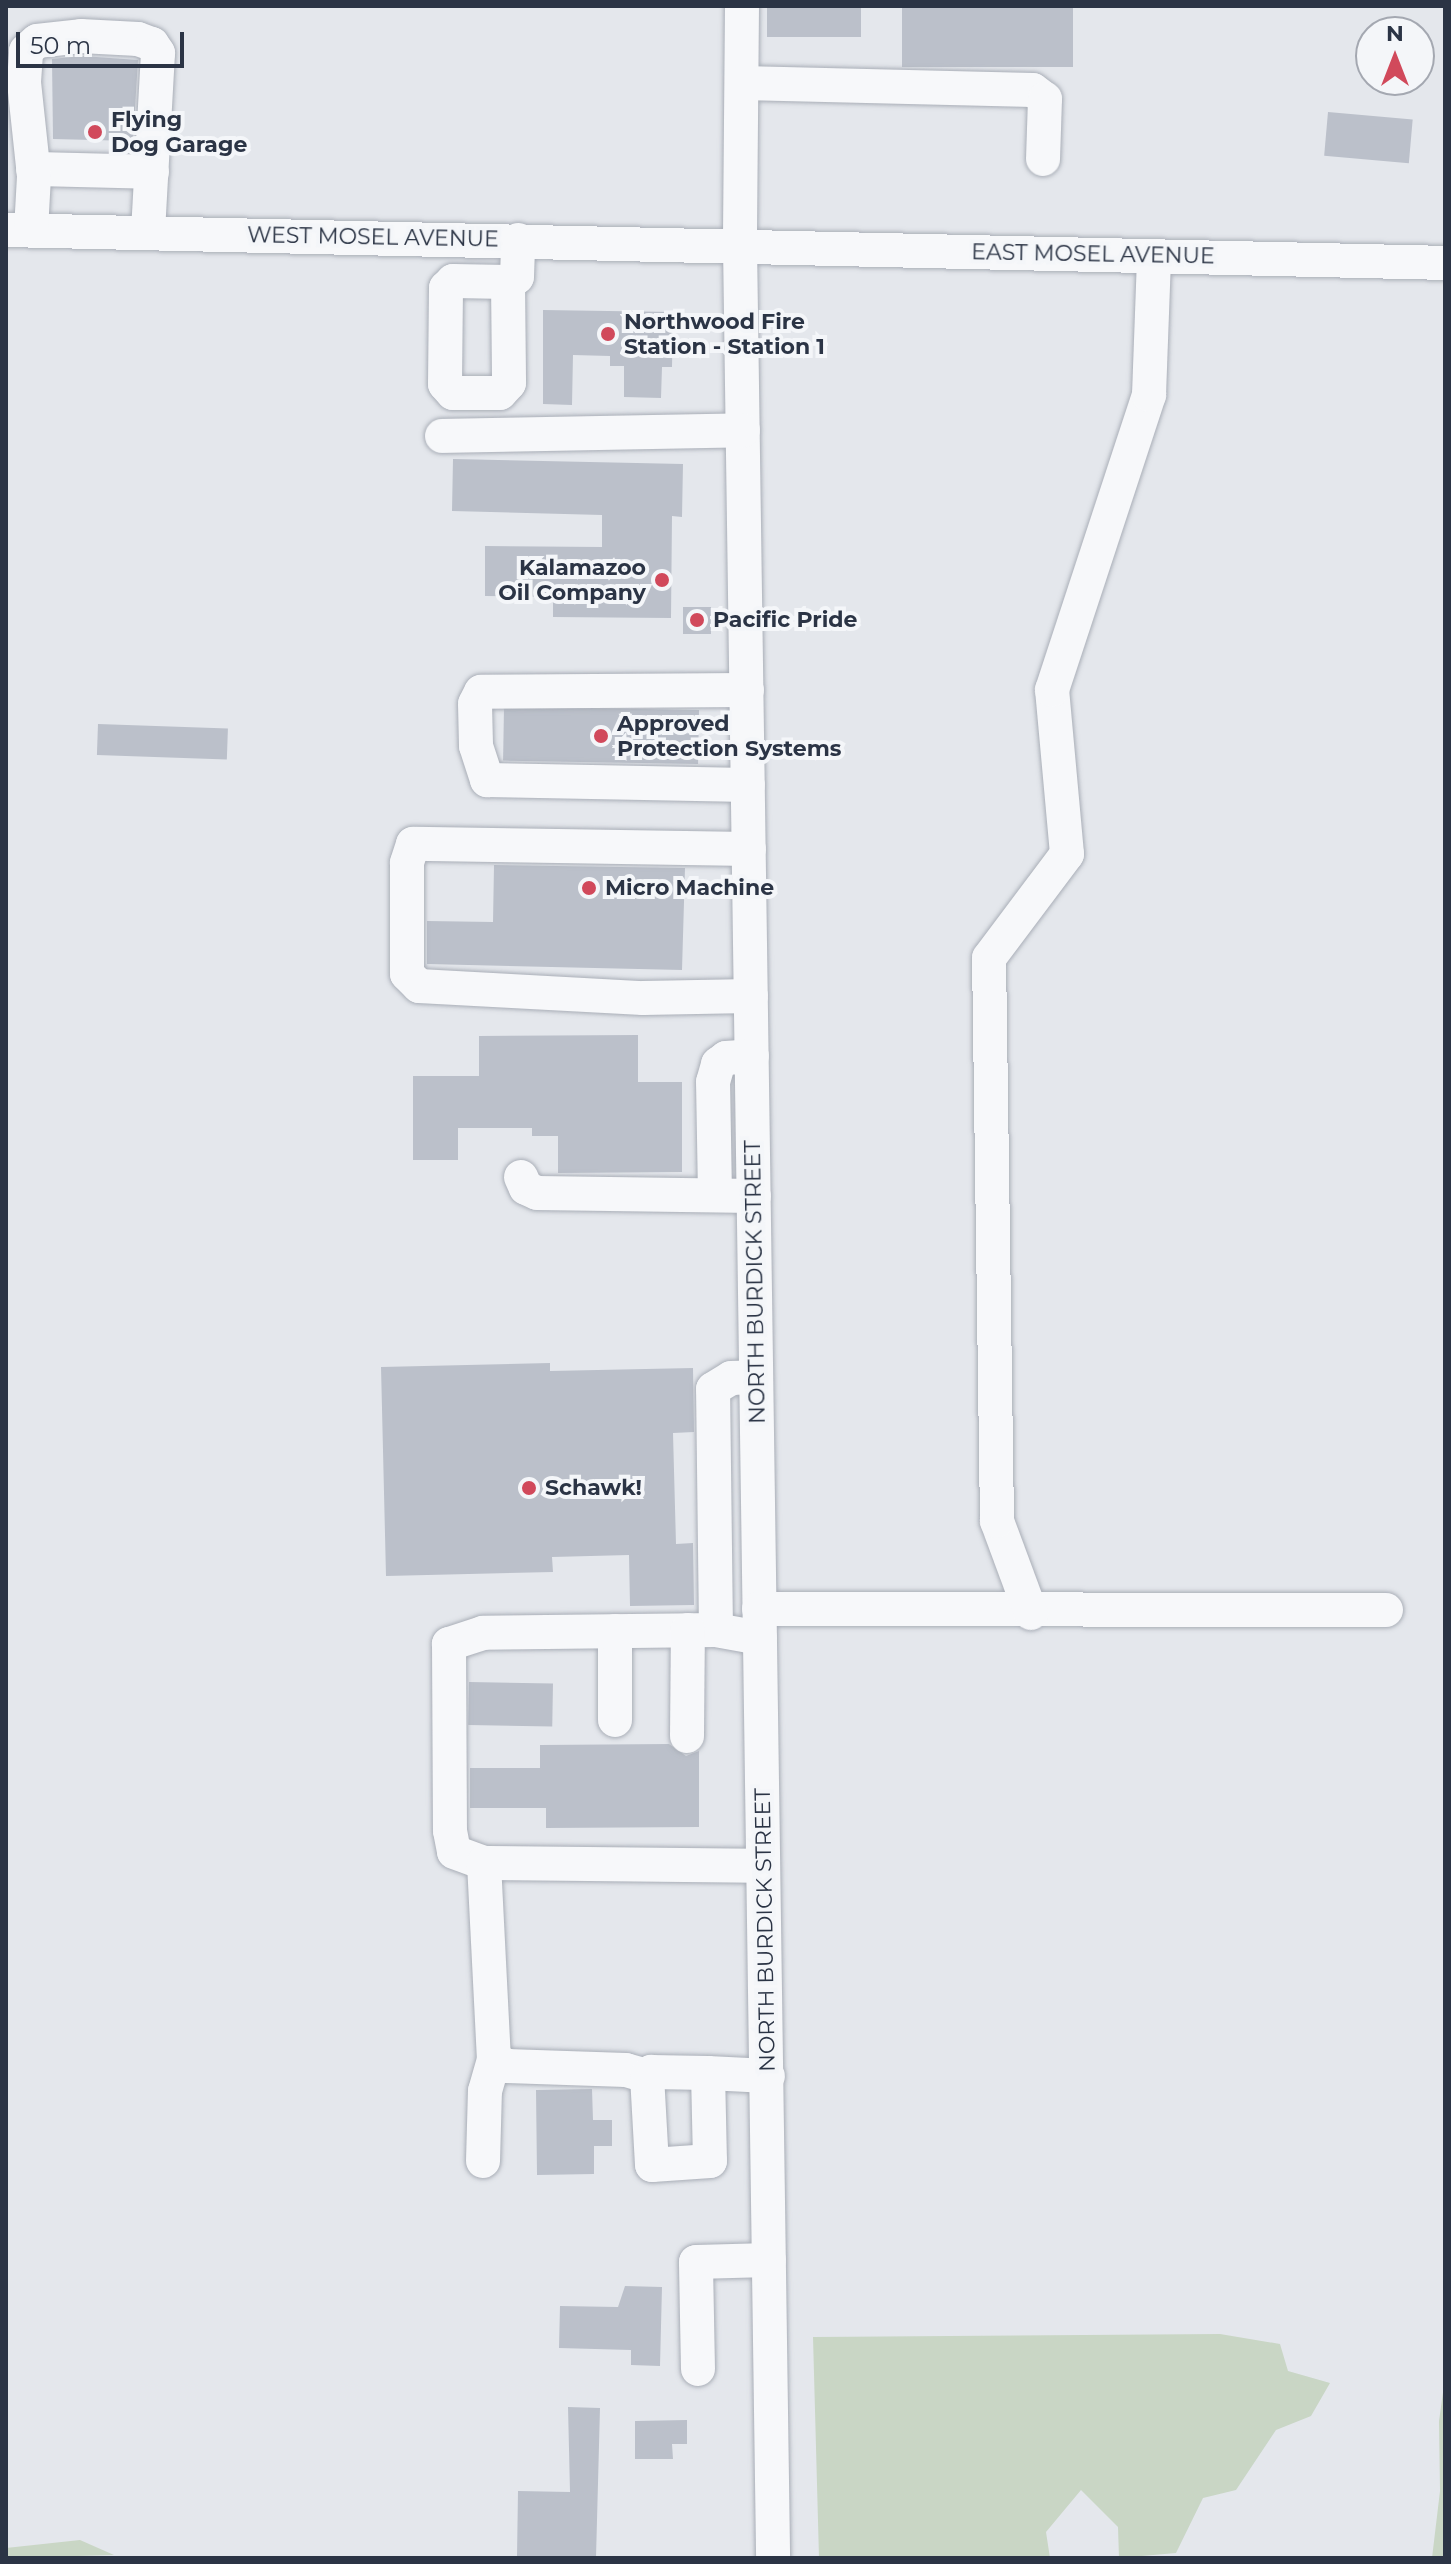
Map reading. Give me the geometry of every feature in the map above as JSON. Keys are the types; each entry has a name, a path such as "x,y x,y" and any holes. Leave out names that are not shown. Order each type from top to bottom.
{"street":[{"name":"NORTH BURDICK STREET","path":"742,6 740,245 773,2558"},
{"path":"19,230 33,169 24,82 26,51 37,41 81,36 138,39 152,44 158,53 148,232"},
{"path":"742,83 1033,90 1045,99 1043,159"},
{"path":"33,169 152,172"},
{"name":"WEST MOSEL AVENUE","path":"19,230 740,245"},
{"path":"508,282 517,277 518,240"},
{"name":"EAST MOSEL AVENUE","path":"740,245 1445,263"},
{"path":"1031,1613 997,1521 989,958 1067,854 1052,690 1149,395 1154,256"},
{"path":"442,436 743,430"},
{"path":"747,690 481,692 475,704 476,746 487,780 748,785"},
{"path":"749,849 413,844 407,863 407,974 419,986 643,998 751,996"},
{"path":"715,1195 713,1124 718,1064 726,1058 752,1056"},
{"path":"713,1124 753,1124"},
{"path":"521,1177 526,1188 537,1193 754,1196"},
{"path":"687,1736 702,1630 713,1389 731,1378 756,1377"},
{"path":"763,1866 484,1863 454,1852 450,1831 449,1644 483,1633 702,1630 760,1624 1031,1613 1386,1610"},
{"path":"615,1631 615,1720"},
{"path":"483,2161 485,2091 494,2059 484,1863"},
{"path":"494,2059 507,2066 626,2070 647,2076 708,2073 768,2076"},
{"path":"647,2076 652,2165 701,2164 710,2161 712,2150 708,2073"},
{"path":"698,2369 696,2262 769,2260"}],"green space":[{"path":"1220,2334 1280,2344 1288,2371 1330,2383 1311,2416 1276,2430 1236,2490 1203,2498 1176,2553 1119,2558 1118,2527 1081,2490 1046,2532 1050,2558 819,2558 813,2337"},
{"path":"1445,2378 1445,2558 1432,2558 1440,2491 1439,2421"},
{"path":"80,2540 114,2555 6,2558 6,2548"}],"building":[{"path":"767,6 861,6 861,37 767,37"},
{"path":"902,6 1073,6 1073,67 902,67"},
{"path":"82,56 138,60 133,141 53,139 52,59"},
{"path":"1328,112 1413,119 1409,163 1324,156"},
{"name":"Northwood Fire Station - Station 1","path":"543,310 673,312 672,367 662,367 661,398 624,397 624,366 610,366 610,356 573,355 572,405 543,404"},
{"path":"453,459 683,464 682,517 672,516 671,618 553,617 553,597 485,596 485,546 602,547 602,515 452,511"},
{"path":"683,607 711,607 711,634 683,634"},
{"name":"Approved Protection Systems","path":"504,707 699,710 698,764 503,761"},
{"path":"98,724 228,729 227,760 97,755"},
{"name":"Micro Machine","path":"494,865 685,868 682,970 427,964 427,921 493,922"},
{"path":"638,1035 638,1082 682,1082 682,1172 558,1173 558,1136 532,1136 532,1128 458,1128 458,1160 413,1160 413,1076 479,1076 479,1036"},
{"name":"Schawk!","path":"550,1363 550,1371 693,1368 694,1432 673,1433 676,1544 693,1543 694,1605 630,1606 629,1555 552,1557 553,1572 386,1576 381,1367"},
{"path":"469,1682 553,1683 552,1726 468,1725"},
{"path":"669,1744 686,1756 699,1751 699,1827 546,1828 546,1808 470,1808 470,1768 540,1768 540,1745"},
{"path":"592,2089 593,2120 612,2120 612,2146 594,2146 594,2174 537,2175 536,2090"},
{"path":"625,2286 662,2287 660,2366 631,2365 631,2350 559,2348 560,2306 618,2307"},
{"path":"568,2407 600,2408 596,2558 517,2557 518,2491 570,2492"},
{"path":"687,2420 687,2444 672,2444 673,2459 635,2459 635,2421"}],"place":[{"name":"Flying Dog Garage","path":"95,132"},
{"name":"Northwood Fire Station - Station 1","path":"608,334"},
{"name":"Kalamazoo Oil Company","path":"662,580"},
{"name":"Pacific Pride","path":"697,620"},
{"name":"Approved Protection Systems","path":"601,736"},
{"name":"Micro Machine","path":"589,888"},
{"name":"Schawk!","path":"529,1488"}]}
